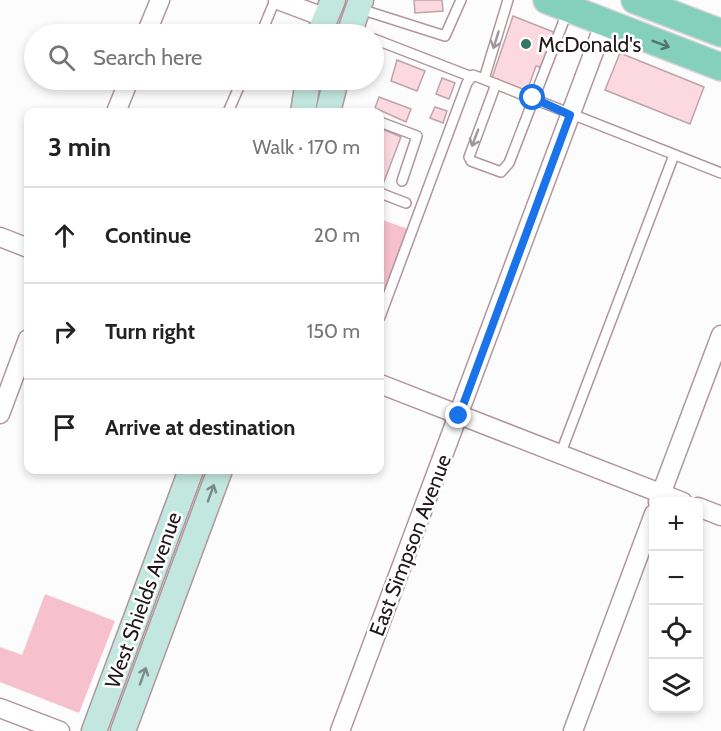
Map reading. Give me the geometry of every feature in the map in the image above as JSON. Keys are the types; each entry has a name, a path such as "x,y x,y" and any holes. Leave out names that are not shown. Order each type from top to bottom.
{"main road":[{"path":"644,2 721,33"},
{"path":"558,4 721,67"},
{"path":"304,108 306,90"},
{"path":"329,108 334,90"},
{"name":"West Shields Avenue","path":"94,731 190,474"},
{"name":"West Shields Avenue","path":"123,731 219,474"}],"street":[{"path":"150,24 159,0"},
{"path":"276,0 326,18"},
{"name":"East Simpson Avenue","path":"340,731 605,22"},
{"path":"118,108 125,90"},
{"path":"0,237 24,246"},
{"path":"384,386 660,497 721,335"},
{"path":"0,414 24,350"},
{"path":"703,509 721,516"},
{"path":"573,731 649,527"},
{"path":"0,708 60,731"}],"lane":[{"path":"265,24 276,0"},
{"path":"384,26 445,36 461,0"},
{"path":"484,79 508,0"},
{"path":"496,84 469,157 471,161 496,171 506,169 509,163 533,98 558,4"},
{"path":"384,43 472,77 484,79 721,173"},
{"path":"384,306 467,82 472,77"},
{"path":"230,108 238,90"},
{"path":"384,124 417,136 402,181"},
{"path":"560,455 674,154"},
{"path":"384,195 406,203"}],"shaded area":[{"path":"384,220 408,229 384,294"},
{"path":"45,594 115,621 79,713 0,682 0,647 22,655"}],"building":[{"path":"414,0 442,0 443,11 415,13"},
{"path":"513,16 556,33 540,67 536,66 527,91 492,78"},
{"path":"620,53 704,87 690,124 605,90"},
{"path":"397,60 425,71 417,91 391,81"},
{"path":"442,78 455,83 449,99 436,94"},
{"path":"379,97 411,109 406,122 384,112 384,108 375,108"},
{"path":"435,107 447,111 443,123 430,118"},
{"path":"384,130 401,137 384,181"}],"place":[{"name":"McDonald's","path":"526,44"}],"route":[{"path":"459,416 570,115 533,98"}]}
